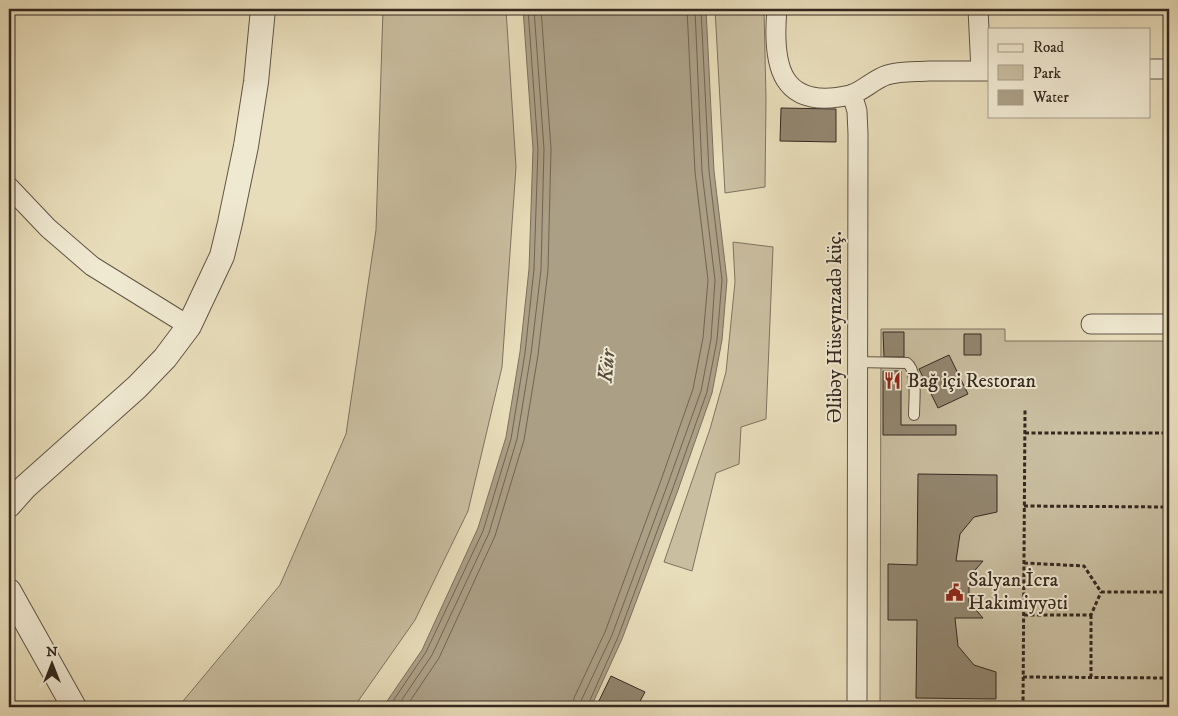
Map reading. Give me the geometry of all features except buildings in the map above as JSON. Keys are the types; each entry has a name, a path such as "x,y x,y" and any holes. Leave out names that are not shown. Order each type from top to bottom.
{"street":[{"path":"9,504 25,486 137,387 165,358 188,326 222,256 230,223 255,91 264,9"},
{"path":"777,9 775,38 779,68 787,83 801,94 823,98 852,94 885,75 902,72 985,71 978,9"},
{"path":"1150,69 1169,69"},
{"name":"Əlibəy Hüseynzadə küç.","path":"852,94 857,111 858,134 856,707"},
{"path":"9,187 48,228 92,266 188,326"},
{"path":"1091,324 1169,324"},
{"path":"9,591 74,707"}],"lane":[{"path":"857,362 907,363 911,366 914,373 914,415"}],"path":[{"path":"1023,707 1025,410"},
{"path":"1025,433 1169,433"},
{"path":"1024,506 1169,507"},
{"path":"1024,564 1084,566 1101,592"},
{"path":"1101,592 1169,592"},
{"path":"1091,677 1091,615 1101,592"},
{"path":"1024,615 1091,615"},
{"path":"1023,676 1169,678"}],"green space":[{"path":"383,9 506,9 516,167 502,367 468,511 415,620 354,707 178,707 280,585 346,434 376,230"},
{"path":"715,9 764,9 765,187 725,193"},
{"path":"733,242 773,247 766,419 741,427 739,464 716,473 692,571 664,562 710,429 726,372 735,282"},
{"path":"881,329 1005,329 1005,341 1169,341 1169,707 880,707"}],"water":[{"name":"Kür","path":"523,9 706,9 714,171 727,280 722,340 712,393 622,639 591,707 383,707 422,650 478,528 506,437 520,352 529,269 533,149"}],"place":[{"name":"Bağ içi Restoran","path":"893,381"},
{"name":"Salyan İcra Hakimiyyəti","path":"954,592"}]}
